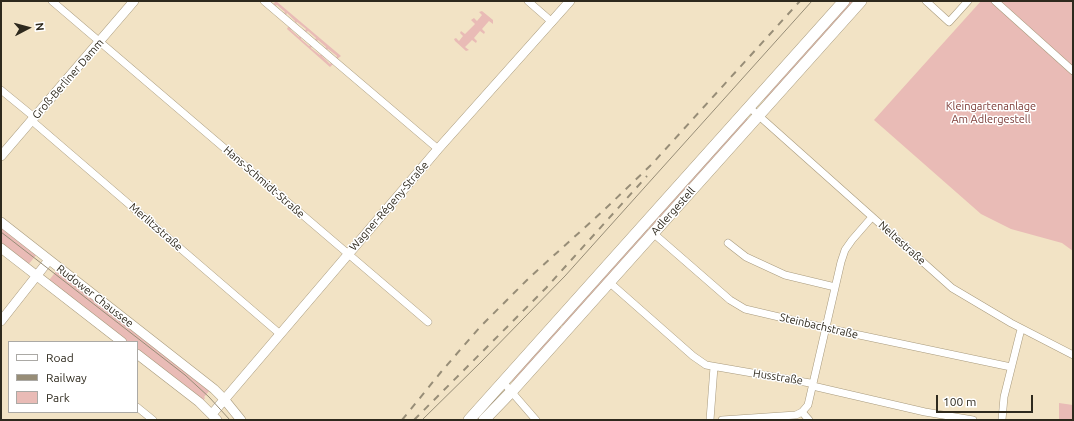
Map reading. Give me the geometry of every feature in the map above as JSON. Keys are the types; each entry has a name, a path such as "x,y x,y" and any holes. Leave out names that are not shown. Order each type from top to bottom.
{"main road":[{"name":"Groß-Berliner Damm","path":"1,156 134,1"},
{"name":"Wagner-Régeny-Straße","path":"212,418 224,399 438,149 570,1"},
{"name":"Adlergestell","path":"469,420 844,1"},
{"name":"Adlergestell","path":"484,420 512,391 861,1"},
{"name":"Rudower Chaussee","path":"1,222 214,389 241,420"},
{"name":"Rudower Chaussee","path":"1,248 121,341"},
{"path":"1,321 49,260"},
{"path":"138,355 199,402 212,418"}],"street":[{"name":"Hans-Schmidt-Straße","path":"52,1 428,322"},
{"path":"264,1 438,149"},
{"path":"528,1 552,22"},
{"path":"926,1 949,22 968,1"},
{"path":"995,1 1073,71"},
{"name":"Merlitzstraße","path":"1,90 280,334"},
{"name":"Neltestraße","path":"749,107 952,288 1021,328 1073,355"},
{"path":"722,420 792,416 802,412 808,405 841,262 846,250 858,232 872,217"},
{"name":"Steinbachstraße","path":"653,233 730,300 745,309 826,328 1011,367"},
{"path":"728,242 746,257 785,275 835,287"},
{"name":"Husstraße","path":"609,282 698,361 706,365 810,383 813,386 925,412 973,420"},
{"path":"1002,420 1004,397 1021,328"},
{"path":"710,420 714,367"},
{"path":"503,382 536,420"},
{"path":"138,409 153,420"},
{"path":"802,412 810,420"}],"green space":[{"path":"276,1 341,56 337,59 337,56 328,49 325,49 326,47 318,40 315,40 316,38 308,31 305,31 306,29 297,22 296,23 287,13 286,15 284,13 285,12 277,5 275,6 273,4"},
{"path":"848,1 854,1 765,101 764,99 788,69"},
{"name":"Kleingartenanlage Am Adlergestell","path":"981,1 1073,1 1073,251 1062,243 1011,229 981,214 874,120"},
{"path":"482,11 493,20 493,24 489,21 482,29 485,32 484,34 480,31 474,38 477,41 476,43 472,40 465,47 469,50 466,51 454,39 456,38 459,41 463,36 460,33 461,31 465,34 475,24 471,20 474,18 477,21 482,15 479,12"},
{"path":"288,27 292,28 291,30 299,37 301,36 301,39 309,46 311,45 311,48 320,55 323,55 322,56 330,64 332,62 333,64 330,67 287,29"},
{"path":"745,117 748,119 650,229 647,226"},
{"path":"1,226 37,254 28,265 1,243"},
{"path":"646,228 649,230 563,326 560,323"},
{"path":"57,270 210,390 204,397 205,398 203,401 138,351 138,341 126,341 50,282 50,279"},
{"path":"559,325 562,328 513,382 512,381"},
{"path":"1059,403 1073,405 1073,420 1059,420"}],"tram line":[{"path":"422,420 565,276 812,1"},
{"path":"1,232 185,375 209,397 230,420"}],"railway":[{"path":"402,420 480,327 530,277 652,164 800,1"},
{"path":"414,420 546,288 647,176"}]}
